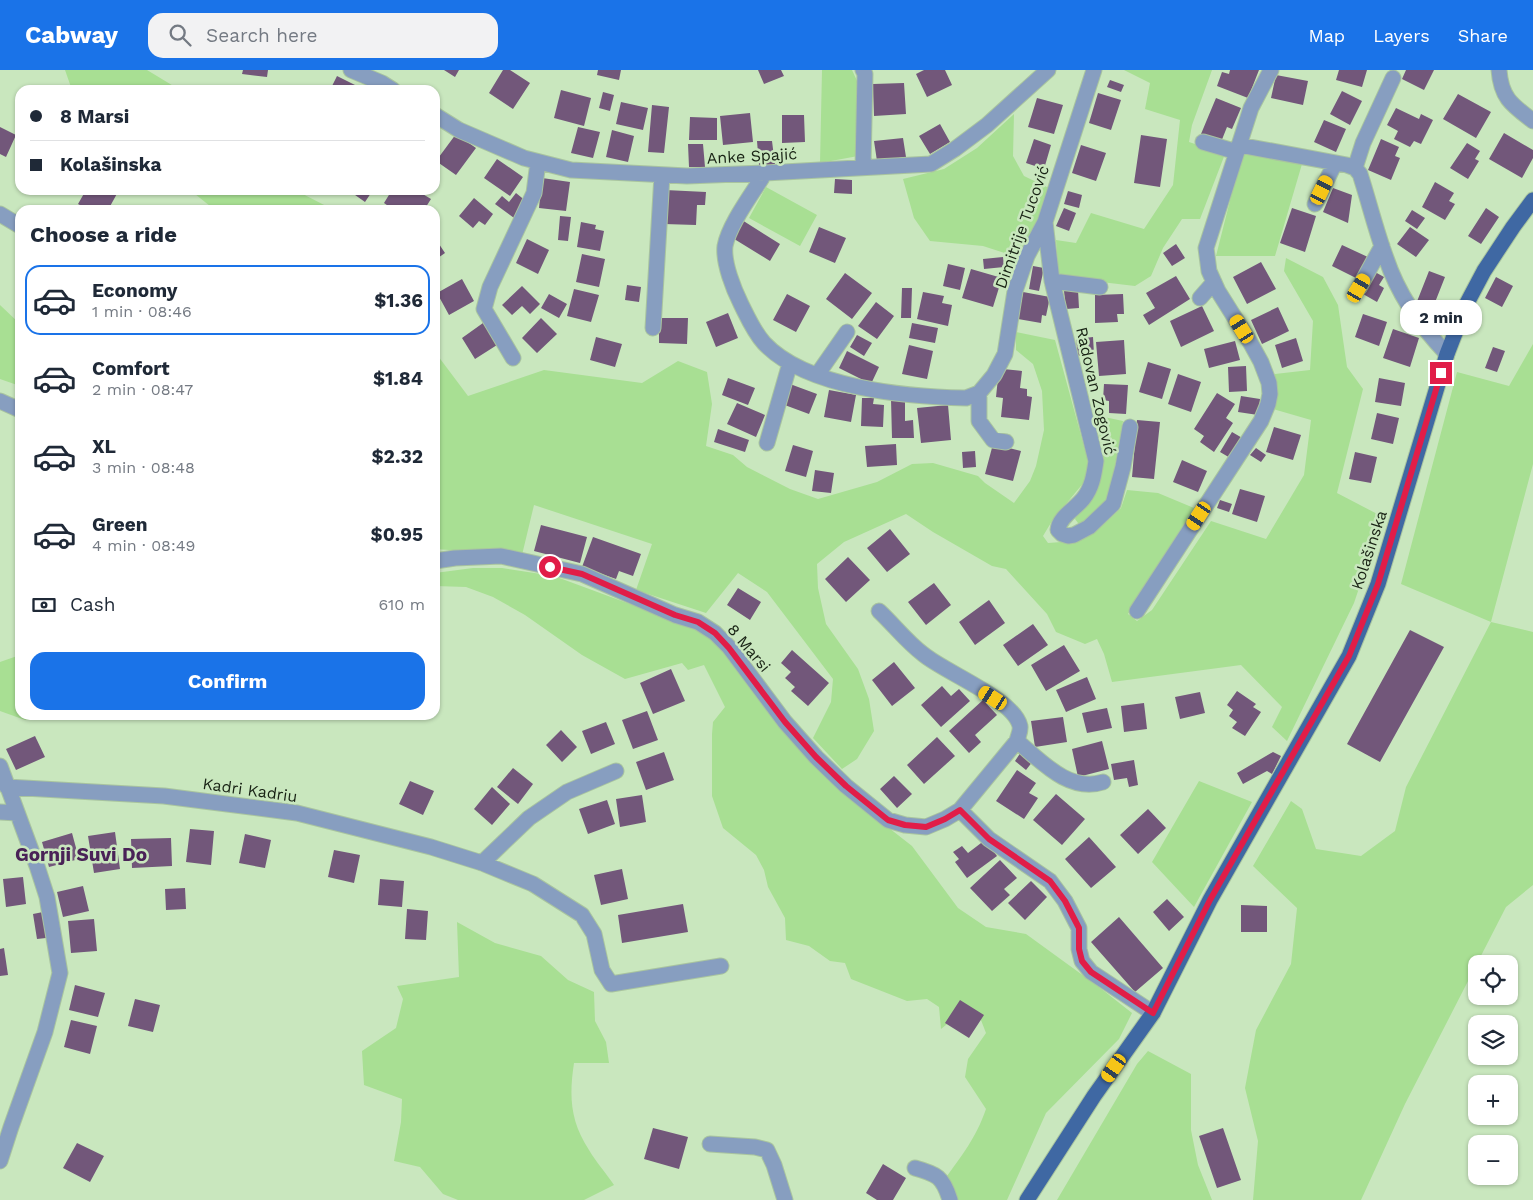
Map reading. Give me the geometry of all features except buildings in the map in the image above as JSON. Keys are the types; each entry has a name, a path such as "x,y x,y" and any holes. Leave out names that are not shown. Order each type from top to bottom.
{"main road":[{"name":"Kolašinska","path":"1027,1200 1094,1096 1153,1013 1210,900 1349,656 1378,584 1447,354 1466,305 1484,271 1533,200"}],"street":[{"path":"351,70 385,85"},
{"path":"863,167 864,70"},
{"name":"Anke Spajić","path":"440,118 459,130 524,158 571,170 687,176 931,164 987,125 1048,70"},
{"name":"Dimitrije Tucović","path":"979,393 994,375 1005,354 1015,291 1027,256 1045,222 1094,70"},
{"path":"1137,611 1261,421 1268,404 1270,394 1269,382 1261,362 1214,282 1209,270 1206,248 1251,108 1271,70"},
{"path":"1500,70 1503,92 1512,104 1533,122"},
{"path":"1355,168 1363,143 1393,78"},
{"path":"1203,142 1347,165 1355,168 1360,174 1386,259 1399,289 1429,336 1447,354"},
{"path":"513,358 484,309 490,287 534,192 538,162"},
{"path":"1315,204 1335,163"},
{"path":"765,173 730,229 725,247 726,263 736,294 752,328 765,344 780,357 800,369 864,389 958,398 966,398 979,393 979,421 993,440 1006,442"},
{"path":"652,328 662,175"},
{"path":"0,214 15,223"},
{"name":"Radovan Zogović","path":"1045,222 1052,281 1096,461 1093,482 1084,499 1059,523 1058,530 1062,534 1074,535 1089,527 1113,504 1123,467 1130,426"},
{"path":"1359,288 1382,246"},
{"path":"1052,281 1100,287"},
{"path":"1200,298 1214,282"},
{"path":"817,374 846,332"},
{"path":"767,443 790,363"},
{"path":"0,401 15,408"},
{"name":"8 Marsi","path":"440,561 455,558 501,556 582,574 675,615 698,622 715,633 729,648 785,722 816,757 846,786 888,820 905,825 926,827 960,810 1017,741"},
{"path":"880,611 923,655 1009,709 1017,718 1020,728 1017,741 1059,775 1074,783 1093,785 1103,782"},
{"path":"0,766 47,897 60,973 45,1032 0,1161"},
{"path":"482,863 529,818 567,792 616,771"},
{"name":"Kadri Kadriu","path":"7,787 164,796 297,813 431,847 482,863 532,884 582,916 594,934 602,970 611,984 721,966"},
{"path":"960,810 989,839 1050,881 1065,901 1079,928 1079,949 1082,961 1091,972 1153,1013"},
{"path":"0,812 17,812"},
{"path":"710,1144 755,1147 767,1150 774,1165 785,1200"},
{"path":"914,1168 934,1173 946,1186 950,1200"}],"green space":[{"path":"65,70 147,70 172,85 70,85"},
{"path":"822,70 852,70 858,83 858,156 820,163"},
{"path":"1124,70 1212,70 1192,125 1189,142 1225,154 1200,219 1182,219 1163,248 1151,276 1135,286 1059,277 1056,240 1076,243 1091,213 1144,229 1173,185 1180,120 1145,109 1150,83"},
{"path":"1014,114 1013,156 1024,176 1051,189 1020,258 983,246 930,241 914,218 903,179 944,169 977,148"},
{"path":"1242,153 1302,164 1275,256 1216,256"},
{"path":"766,187 817,215 800,246 749,218"},
{"path":"196,195 305,195 324,205 209,205"},
{"path":"1286,258 1323,277 1338,305 1347,367 1363,389 1337,493 1383,517 1354,603 1287,741 1272,727 1282,707 1241,665 1112,682 1104,654 1097,639 1085,644 1056,632 1047,614 1006,569 992,566 906,514 844,542 817,564 818,588 826,624 858,669 869,699 874,731 857,759 842,769 813,738 831,702 833,679 767,592 738,573 706,613 636,590 652,544 534,505 522,555 440,549 440,359 468,396 544,370 642,383 678,361 707,372 712,404 706,446 733,455 747,467 790,489 818,499 877,482 912,464 933,463 978,476 1014,503 1030,481 1036,466 1044,430 1042,391 1033,364 1016,350 1016,332 1055,340 1088,461 1085,481 1052,521 1043,536 1048,543 1075,541 1102,526 1121,508 1127,490 1158,493 1194,508 1128,614 1137,621 1152,610 1211,521 1266,539 1304,475 1311,420 1273,409 1275,374 1310,370 1313,321 1284,271"},
{"path":"0,305 15,319 15,384 0,379"},
{"path":"1533,344 1533,464 1491,622 1401,584 1457,372 1509,386"},
{"path":"1095,415 1123,421 1110,493 1104,503 1084,523 1078,523 1075,519 1101,468 1103,452"},
{"path":"473,568 502,568 554,576 695,628 715,639 880,821 912,846 958,908 986,927 1026,934 1132,1013 1119,1039 1046,1113 1007,1200 949,1200 945,1179 973,1138 986,1109 965,1077 968,1059 986,1033 979,1015 963,1011 941,1029 939,1007 927,999 907,1001 851,979 845,963 830,961 809,946 786,940 785,918 768,887 764,870 756,855 723,828 712,796 713,722 725,707 704,665 688,670 682,663 625,679 582,655 525,615 493,597 466,587 440,586 440,572"},
{"path":"1491,622 1533,632 1533,885 1506,907 1481,955 1468,955 1468,981 1405,1104 1361,1200 1253,1200 1258,1141 1245,1088 1256,1030 1291,964 1297,908 1253,866 1291,801 1302,809 1316,849 1361,856 1395,831 1406,787"},
{"path":"15,657 15,716 0,711 0,662"},
{"path":"1199,781 1252,802 1194,907 1152,862"},
{"path":"457,922 495,943 541,956 568,980 594,992 595,1021 606,1042 609,1063 574,1063 572,1108 583,1139 614,1185 584,1200 458,1200 443,1194 420,1167 394,1161 401,1122 402,1099 364,1085 362,1051 396,1028 403,999 397,986 459,977"},
{"path":"1148,1051 1191,1074 1191,1130 1198,1165 1212,1200 1057,1200 1137,1064"}],"district":[{"name":"Gornji Suvi Do","path":"81,854"}],"route":[{"path":"550,567 582,574 675,615 698,622 715,633 753,678 785,722 816,757 846,786 888,820 905,825 926,827 960,810 989,839 1050,881 1065,901 1079,928 1079,949 1082,961 1091,972 1153,1013 1210,900 1349,656 1378,584 1441,373"}]}
